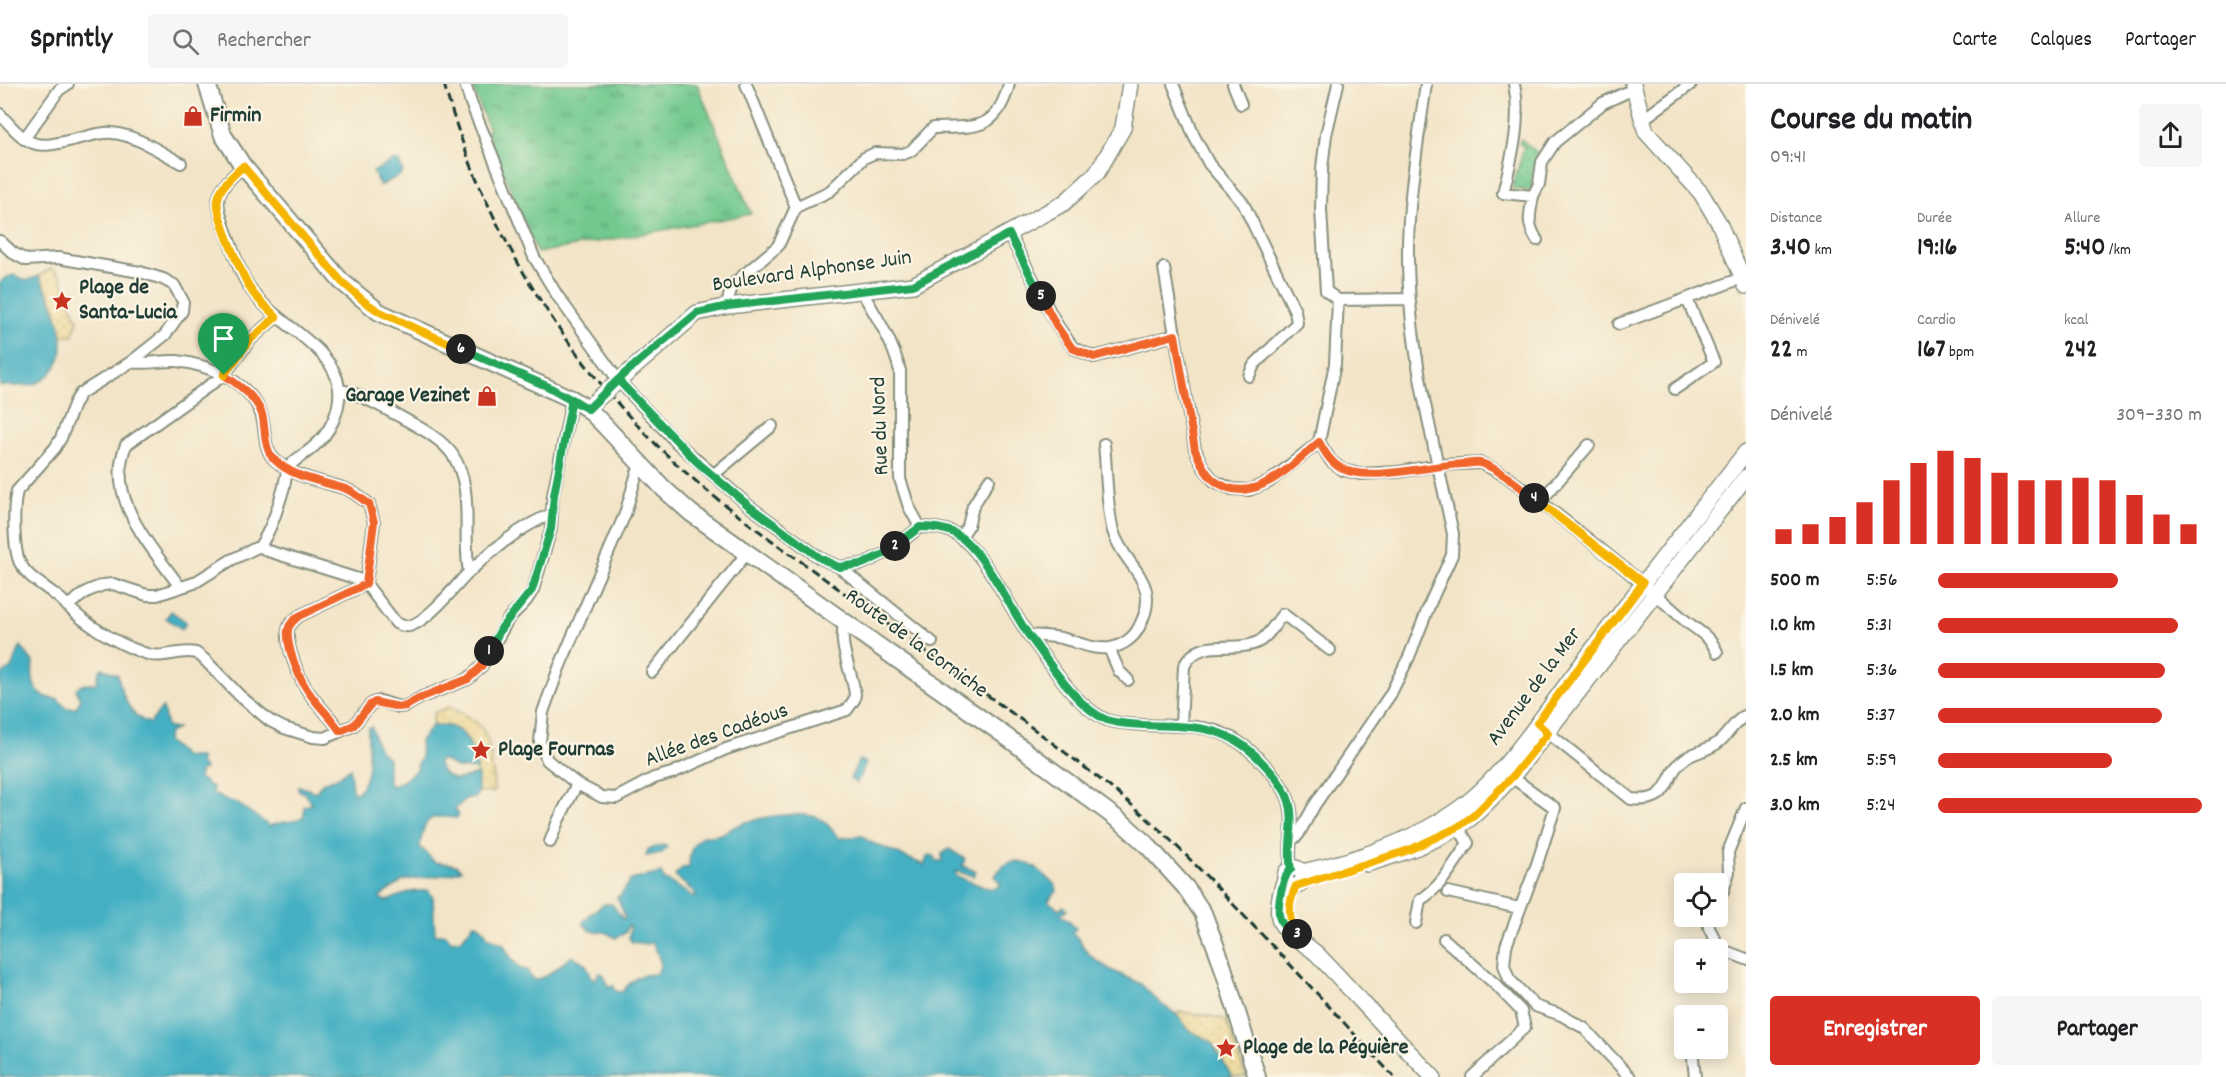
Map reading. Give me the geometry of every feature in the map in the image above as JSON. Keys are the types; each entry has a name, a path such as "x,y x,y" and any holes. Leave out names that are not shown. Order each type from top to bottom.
{"main road":[{"name":"Route de la Corniche","path":"207,84 223,135 243,166 341,281 365,302 380,312 591,406 664,489 691,513 845,621 1124,824 1148,846 1199,906 1213,938 1257,1077"}],"street":[{"path":"24,139 59,90 68,84"},
{"path":"465,84 534,257 616,382 676,442 749,506 820,558 839,567 932,642"},
{"path":"746,84 796,207"},
{"path":"728,306 733,284 778,246 796,207 830,191 864,158 875,153 903,154 911,151 933,128 958,128 987,123 1004,105 1009,84"},
{"name":"Boulevard Alphonse Juin","path":"591,406 697,313 728,306 913,285 1064,203 1097,173 1123,128 1130,84"},
{"path":"1173,84 1209,164 1243,203 1295,311 1297,323 1254,365 1249,376"},
{"path":"1233,84 1241,104"},
{"path":"1338,84 1326,135 1321,210 1326,291 1338,300 1409,299"},
{"path":"1292,840 1298,835 1314,806 1390,695 1409,657 1452,555 1453,534 1419,370 1409,299 1408,259 1412,189 1426,84"},
{"path":"1514,84 1518,101 1518,120 1515,148 1503,193 1533,196"},
{"path":"1642,120 1691,84"},
{"path":"1537,240 1529,223 1542,162 1555,142 1603,103 1630,87"},
{"path":"1619,324 1687,299 1744,282 1728,243 1701,193 1649,137 1630,87"},
{"path":"1630,87 1638,135 1689,190 1710,209"},
{"path":"0,114 24,139 45,146 111,132 135,140 181,163"},
{"path":"67,606 88,591 103,585 113,584 147,595 157,595 207,576 231,560 260,546 268,535 288,469 324,438 334,420 339,390 338,381 330,364 302,336 276,317 252,291 233,252 217,207 218,196 243,166"},
{"path":"1009,234 1056,325 1072,348 1094,357 1175,335"},
{"path":"0,241 13,253 26,260 58,258 140,272 174,285 183,301 182,311 165,335 131,362 81,393 56,448 17,491 15,531 19,561 34,580 90,624 112,638 149,654 162,655 188,651 196,653 255,710 284,728 325,738 354,725 375,702 399,707 406,706 422,697 472,677 481,667 502,627 532,590 551,529 554,495 572,399"},
{"path":"1164,268 1195,450 1203,467 1214,481 1232,489 1249,490 1269,482 1319,442 1335,364 1338,300"},
{"name":"Rue du Nord","path":"862,292 892,345 898,362 900,371 900,479 909,507 920,527"},
{"path":"1675,389 1714,362 1687,299"},
{"path":"180,586 140,532 129,510 121,477 121,457 126,445 224,375 250,340 276,317"},
{"path":"131,362 142,364 175,361 204,366 224,375 243,388 255,402 261,414 270,454 276,461 310,479 348,490 369,504 374,522 366,584"},
{"path":"339,390 385,409 420,428 443,444 452,454 465,490 466,557 469,572"},
{"path":"713,475 772,426"},
{"path":"1319,442 1331,461 1343,470 1360,474 1398,472 1439,465 1481,463 1506,477 1540,502 1656,593 1683,619 1713,642 1717,652"},
{"path":"1029,635 1060,638 1085,647 1109,648 1121,645 1133,637 1145,614 1147,596 1142,576 1124,552 1114,532 1104,444"},
{"path":"1540,502 1589,445"},
{"name":"Avenue de la Mer","path":"1542,728 1643,583 1746,453"},
{"name":"Allée des Cadéous","path":"642,465 637,473 625,514 559,668 541,720 540,742 548,760 577,784 602,797 616,798 654,778 672,773 726,750 848,710 855,694 845,655 842,629 845,621"},
{"name":"Avenue de la Mer","path":"1295,878 1409,850 1454,821 1473,816 1542,728 1656,593 1746,477"},
{"path":"961,537 969,526 973,506 989,480"},
{"path":"260,546 268,551 358,579 366,584 396,623 410,626 453,591 469,572 518,532 552,514"},
{"path":"839,567 862,564 888,552 920,527 951,531 961,537 983,562 1029,635 1080,700 1099,716 1118,723 1197,726 1228,735 1250,749 1281,785 1290,809 1295,878 1282,886 1280,920 1287,930 1315,953 1433,1077"},
{"path":"652,672 747,553"},
{"path":"340,731 331,717 306,689 295,667 288,630 291,622 299,616 366,584"},
{"path":"1181,725 1184,666 1187,660 1195,654 1217,646 1251,645 1260,641 1283,614 1330,650"},
{"path":"1109,648 1119,671 1128,680"},
{"path":"1542,728 1631,799 1644,800 1655,797 1664,789 1686,758 1719,742 1746,715"},
{"path":"1507,773 1555,808 1506,946 1504,965 1509,979 1535,1006 1561,1014 1584,1028 1630,1077"},
{"path":"550,842 577,784"},
{"path":"1290,809 1302,811 1314,806"},
{"path":"1728,875 1728,852 1746,808"},
{"path":"1416,923 1420,900 1427,896 1449,872 1468,843 1454,821"},
{"path":"1448,892 1519,908"},
{"path":"1709,927 1720,949 1746,959"},
{"path":"1444,939 1495,984 1521,1011 1526,1027 1472,1077"},
{"path":"1693,1059 1695,1077"}],"green space":[{"path":"471,84 697,84 751,214 537,253 486,131 489,130"},
{"path":"1521,139 1538,153 1532,174 1532,191 1512,189 1524,146 1519,144"}],"sand":[{"name":"Plage de Santa-Lucia","path":"52,268 60,276 78,321 72,336 62,335 54,303 39,276"},
{"name":"Plage Fournas","path":"449,707 472,719 483,730 491,756 494,792 478,792 474,756 465,736 457,729 432,726 434,713"},
{"name":"Plage de la Péguière","path":"1180,1012 1226,1020 1246,1077 1232,1077 1211,1041 1190,1031 1176,1014"}],"water":[{"path":"394,160 398,161 403,171 402,174 380,186 373,172"},
{"path":"14,275 26,281 39,276 58,318 62,348 59,362 51,373 37,383 24,386 0,386 0,283 5,278"},
{"path":"171,611 186,622 182,629 166,618"},
{"path":"21,646 33,662 35,688 43,696 58,699 66,708 76,708 80,700 76,689 80,685 96,683 102,668 118,675 124,697 137,716 150,723 163,708 167,728 177,728 168,734 167,741 185,757 200,757 200,764 205,769 201,770 199,778 213,788 212,793 235,802 270,826 304,816 304,806 312,804 304,793 298,790 299,786 316,792 322,783 337,778 350,768 352,791 357,793 367,771 368,728 372,727 377,744 388,758 388,782 392,786 403,781 417,769 421,758 420,741 432,726 443,725 459,731 469,743 477,769 457,768 441,759 438,763 443,773 455,780 478,774 478,792 475,798 467,798 455,809 459,815 457,818 439,817 429,820 424,829 420,847 435,862 456,865 461,870 402,881 379,898 387,901 409,892 428,890 433,897 435,934 446,934 451,941 462,939 474,923 485,931 487,936 504,945 516,964 521,969 528,970 530,976 536,980 548,975 572,956 585,963 594,981 599,973 603,974 609,986 614,986 615,991 622,992 640,976 656,974 660,962 652,942 647,944 632,942 629,938 630,927 628,925 625,933 616,938 605,932 591,931 583,924 585,919 604,904 612,904 623,919 625,918 617,897 631,880 661,873 664,879 696,898 695,893 675,876 683,867 689,868 691,850 702,836 719,834 758,819 791,815 811,816 825,822 839,838 863,836 868,841 924,865 928,855 934,856 936,861 942,861 942,854 949,849 965,859 962,866 976,871 974,876 955,871 956,876 984,887 994,889 1001,885 995,876 1002,867 1010,862 1018,861 1034,867 1056,886 1057,891 1048,901 1059,909 1064,906 1067,910 1060,914 1076,929 1071,933 1078,938 1087,952 1111,970 1141,984 1160,1003 1176,1014 1190,1031 1211,1041 1232,1077 0,1077 0,676 11,668"},
{"path":"859,760 866,763 857,783 850,779"},
{"path":"664,845 667,847 662,853 646,856 648,849"}],"railway":[{"path":"444,84 460,136 503,235 559,329 627,414 682,469 737,515 1045,737 1137,809 1216,886 1394,1077"}],"place":[{"name":"Firmin","path":"193,116"},
{"name":"Plage de Santa-Lucia","path":"62,301"},
{"name":"Garage Vezinet","path":"487,396"},
{"name":"Plage Fournas","path":"481,750"},
{"name":"Plage de la Péguière","path":"1226,1048"}],"route":[{"path":"224,375 243,388 255,402 261,414 270,454 276,461 310,479 348,490 369,504 374,522 366,584 299,616 291,622 288,630 295,667 306,689 331,717 340,731 360,721 370,705 375,702 399,707 406,706 422,697 472,677 481,667 502,627 526,601 532,590 551,529 554,495 572,399 588,409 592,403 618,380 697,462 749,506 820,558 839,567 862,564 888,552 920,527 951,531 974,550 1029,635 1056,671 1080,700 1099,716 1118,723 1197,726 1228,735 1250,749 1281,785 1288,800 1292,826 1291,869 1286,874 1282,886 1279,912 1280,920 1287,930 1300,940 1293,928 1289,908 1296,886 1409,850 1458,827 1473,816 1512,777 1548,733 1537,723 1643,583 1540,502 1506,477 1481,463 1439,465 1398,472 1360,474 1343,470 1331,461 1319,442 1269,482 1249,490 1232,489 1214,481 1203,467 1195,450 1175,335 1094,357 1072,348 1056,325 1009,234 913,285 728,306 697,313 624,374 592,403 588,409 572,399 549,387 380,312 365,302 341,281 243,166 218,196 217,207 233,252 252,291 276,317 250,340 224,375"}]}
